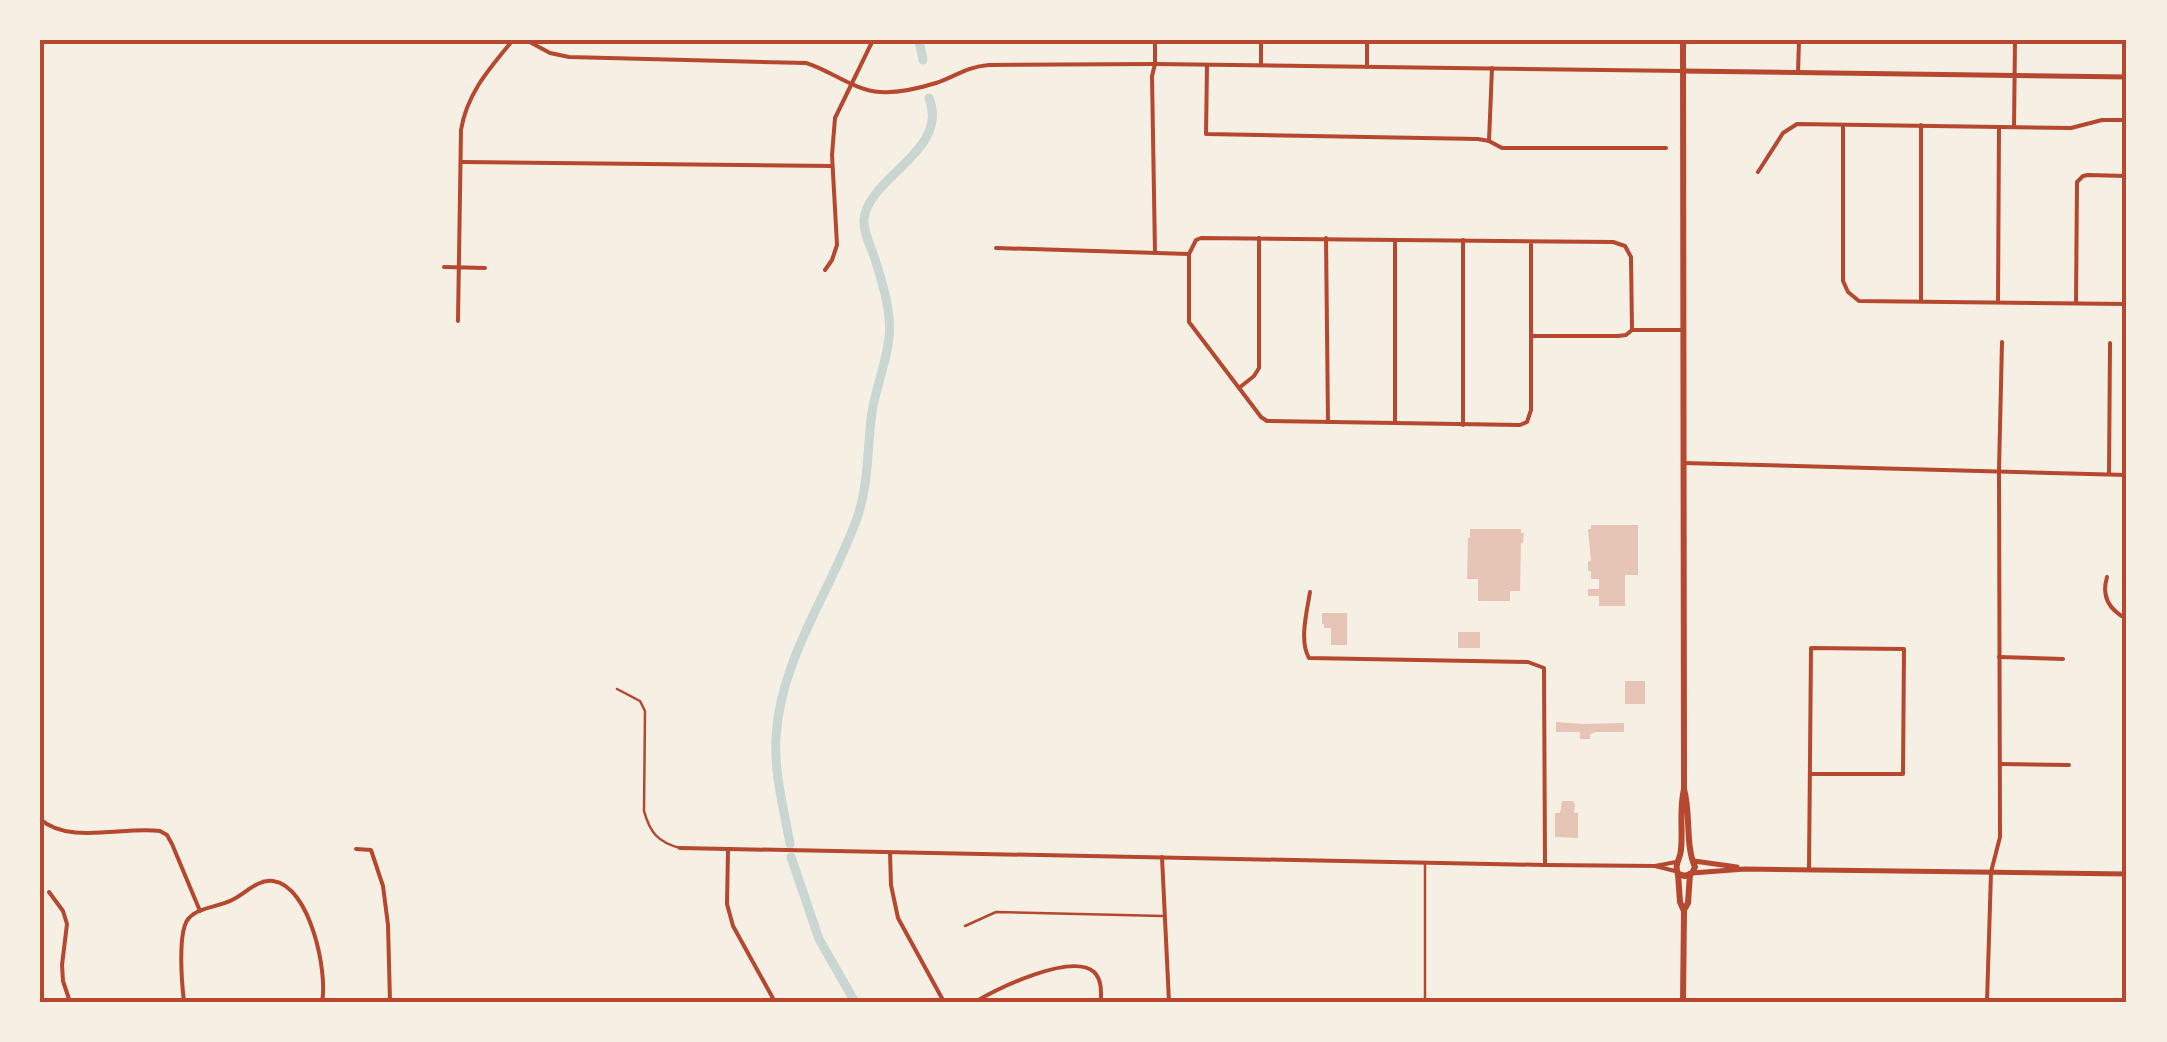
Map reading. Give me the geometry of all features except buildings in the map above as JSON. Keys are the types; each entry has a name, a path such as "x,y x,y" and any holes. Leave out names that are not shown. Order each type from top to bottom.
{"main road":[{"path":"1683,40 1684,789 1695,867 1684,911 1683,1002"},
{"path":"1684,789 1678,866 1684,911"},
{"path":"1678,866 1686,857 1692,860"},
{"path":"1678,866 1691,874"}],"street":[{"path":"458,321 461,130 468,104 485,74 513,40"},
{"path":"526,40 550,52 591,58 791,61 819,67 880,92 936,83 969,67 988,65 2127,77"},
{"path":"825,270 837,245 832,166 835,118 873,40"},
{"path":"1155,40 1155,253"},
{"path":"1261,40 1261,66"},
{"path":"1367,40 1367,67"},
{"path":"1798,73 1799,40"},
{"path":"2014,40 2014,126"},
{"path":"1207,65 1206,134 1478,139 1502,148 1666,148"},
{"path":"1489,141 1492,68"},
{"path":"1758,172 1783,132 1796,124 2075,128 2102,120 2127,120"},
{"path":"1844,124 1843,281 1852,297 2127,304"},
{"path":"1921,125 1921,300"},
{"path":"1998,302 1999,127"},
{"path":"460,162 832,166"},
{"path":"2076,303 2077,182 2088,175 2127,176"},
{"path":"1531,242 1532,410 1528,422 1516,426 1267,421 1190,322 1189,254 1201,238 1613,242 1625,246 1631,257 1632,330"},
{"path":"1239,388 1259,368 1258,238"},
{"path":"1326,238 1328,422"},
{"path":"1395,240 1395,423"},
{"path":"1463,240 1463,425"},
{"path":"996,248 1189,254"},
{"path":"444,268 485,268"},
{"path":"1531,336 1618,336 1632,330 1682,330"},
{"path":"1987,1002 1992,872 2000,837 2002,342"},
{"path":"2109,474 2110,344"},
{"path":"1683,463 2127,475"},
{"path":"2107,577 2105,594 2109,606 2127,620"},
{"path":"1310,592 1304,651 1309,658 1528,662 1544,668 1545,865"},
{"path":"1809,870 1810,648 1904,649 1903,774 1810,774"},
{"path":"1999,657 2063,659"},
{"path":"2000,764 2070,765"},
{"path":"40,819 49,827 73,832 160,831 172,844 200,911"},
{"path":"680,848 1678,866"},
{"path":"356,849 371,850 383,886 390,1002"},
{"path":"728,850 727,904 733,926 775,1002"},
{"path":"890,854 898,918 944,1002"},
{"path":"1162,857 1169,1002"},
{"path":"1692,860 1745,869"},
{"path":"1691,874 1745,869 2126,874 2127,931"},
{"path":"184,1002 184,926 190,917 268,880 282,884 302,905 323,974 322,1002"},
{"path":"49,892 67,924 62,964 70,1002"},
{"path":"975,1002 1032,974 1068,968 1087,968 1096,974 1101,1002"}],"lane":[{"path":"617,689 640,701 644,711 644,811 648,823 664,843 680,848"},
{"path":"1425,861 1426,1002"},
{"path":"965,926 996,912 1164,916"}],"waterway":[{"path":"919,40 923,60"},
{"path":"790,844 776,765 780,709 797,653 861,505 872,412 889,338 886,297 864,219 879,189 919,148 928,133 932,117 929,98"},
{"path":"791,857 819,939 855,1002"}]}
